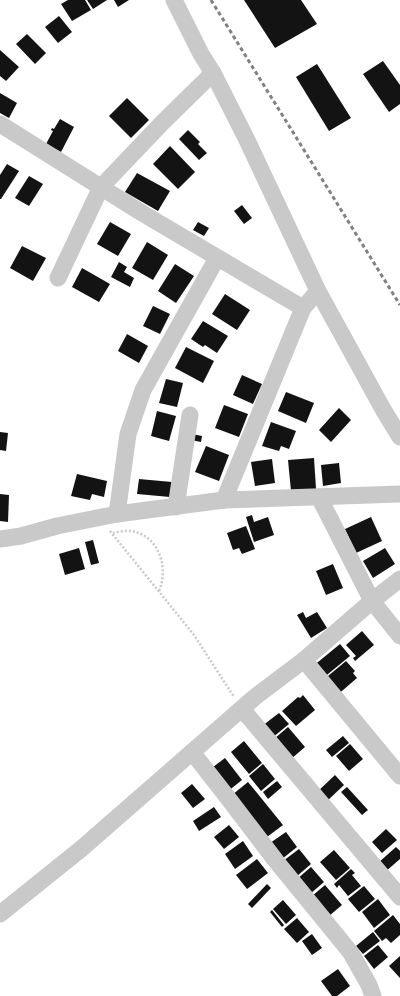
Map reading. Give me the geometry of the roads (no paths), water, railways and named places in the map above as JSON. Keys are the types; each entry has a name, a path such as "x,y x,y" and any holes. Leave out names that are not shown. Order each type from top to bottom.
{"street":[{"path":"174,0 246,138 318,291 384,411 400,437"},
{"path":"58,278 101,187 162,123 213,73"},
{"path":"0,124 142,213 303,308"},
{"path":"117,514 128,434 143,390 217,258"},
{"path":"224,500 303,308 318,291"},
{"path":"176,507 190,414"},
{"path":"0,539 21,536 57,526 117,514 224,500 400,494"},
{"path":"319,497 372,601 400,636"},
{"path":"0,914 81,849 242,709 304,660 372,601 400,579"},
{"path":"304,660 400,776"},
{"path":"242,709 400,897"},
{"path":"192,752 276,861 351,953 369,985 373,996"}],"railway":[{"path":"211,0 400,305"}]}
